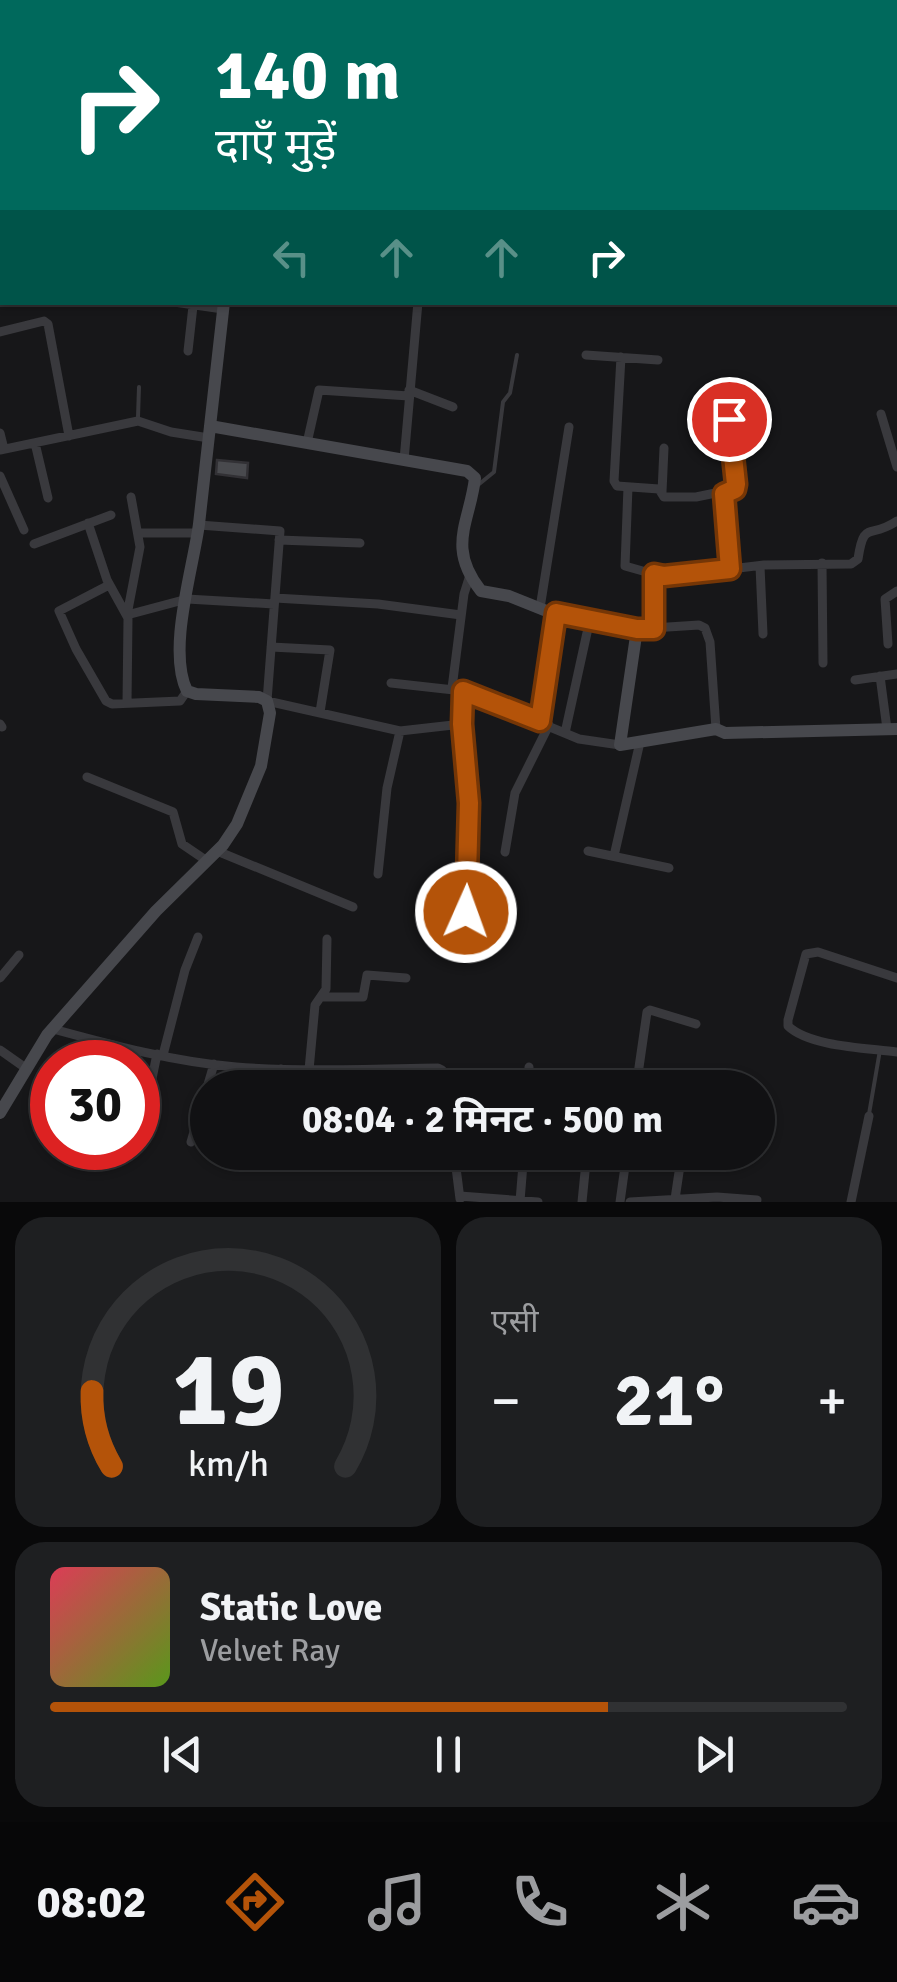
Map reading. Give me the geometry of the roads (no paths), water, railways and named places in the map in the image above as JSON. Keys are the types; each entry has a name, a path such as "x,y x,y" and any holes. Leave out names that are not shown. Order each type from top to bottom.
{"street":[{"path":"110,584 62,608 58,616 106,700 180,702 187,691 180,644 198,529 224,306 188,305"},
{"path":"404,460 418,305"},
{"path":"188,351 193,306"},
{"path":"0,332 44,321 48,324 69,436"},
{"path":"586,355 658,360"},
{"path":"622,357 614,481 617,486 662,492"},
{"path":"664,448 664,497 724,494 735,489 725,386"},
{"path":"308,443 319,390 409,393 454,407"},
{"path":"882,414 897,466"},
{"path":"0,432 2,449 138,421 172,432 308,443 467,470 475,478 474,488 460,536 470,575 481,591 509,596 556,613 637,629 699,624 706,628 716,730"},
{"path":"540,608 569,427"},
{"path":"35,443 48,498"},
{"path":"0,476 24,530"},
{"path":"628,487 625,566 664,576 855,562 865,533 897,521"},
{"path":"724,494 730,569"},
{"path":"127,703 127,615 139,556 131,497"},
{"path":"34,544 111,515"},
{"path":"88,523 110,584 127,615"},
{"path":"0,1114 53,1028 238,824 261,766 270,712 267,701 280,531 198,529 138,533"},
{"path":"279,540 360,543"},
{"path":"822,563 823,663"},
{"path":"760,566 763,634"},
{"path":"654,574 654,629"},
{"path":"466,912 469,803 458,690 464,594 470,575"},
{"path":"888,644 885,598 897,592"},
{"path":"127,615 187,599 378,604 462,616"},
{"path":"505,852 515,793 544,723 556,613"},
{"path":"564,733 590,619"},
{"path":"620,745 637,629"},
{"path":"271,648 330,650 320,712"},
{"path":"855,680 897,674"},
{"path":"391,683 458,690 578,739 620,745 716,730 724,733 892,729 880,676"},
{"path":"187,691 259,697 400,731 462,724"},
{"path":"378,874 387,788 400,731"},
{"path":"614,856 640,742"},
{"path":"87,777 173,812 182,844 353,906"},
{"path":"588,851 669,868"},
{"path":"198,937 160,1054 214,1064 281,1069 442,1070"},
{"path":"310,1070 315,1005 326,989 328,939"},
{"path":"897,978 818,952 806,954 788,1020 788,1026 798,1034 825,1042 897,1052"},
{"path":"0,978 19,955"},
{"path":"320,996 362,997 367,975 406,978"},
{"path":"639,1070 647,1012 696,1024"},
{"path":"53,1028 94,1040"},
{"path":"0,1050 26,1070"},
{"path":"212,1070 214,1064"},
{"path":"851,1202 869,1116"},
{"path":"456,1170 460,1199 535,1202"},
{"path":"520,1200 522,1170"},
{"path":"582,1202 585,1170"},
{"path":"620,1202 624,1170"},
{"path":"675,1199 679,1170"},
{"path":"630,1202 718,1197 756,1200"}],"lane":[{"path":"474,488 494,472 503,402 510,393 518,355"},
{"path":"138,387 138,421"},
{"path":"869,1116 880,1050"}]}
